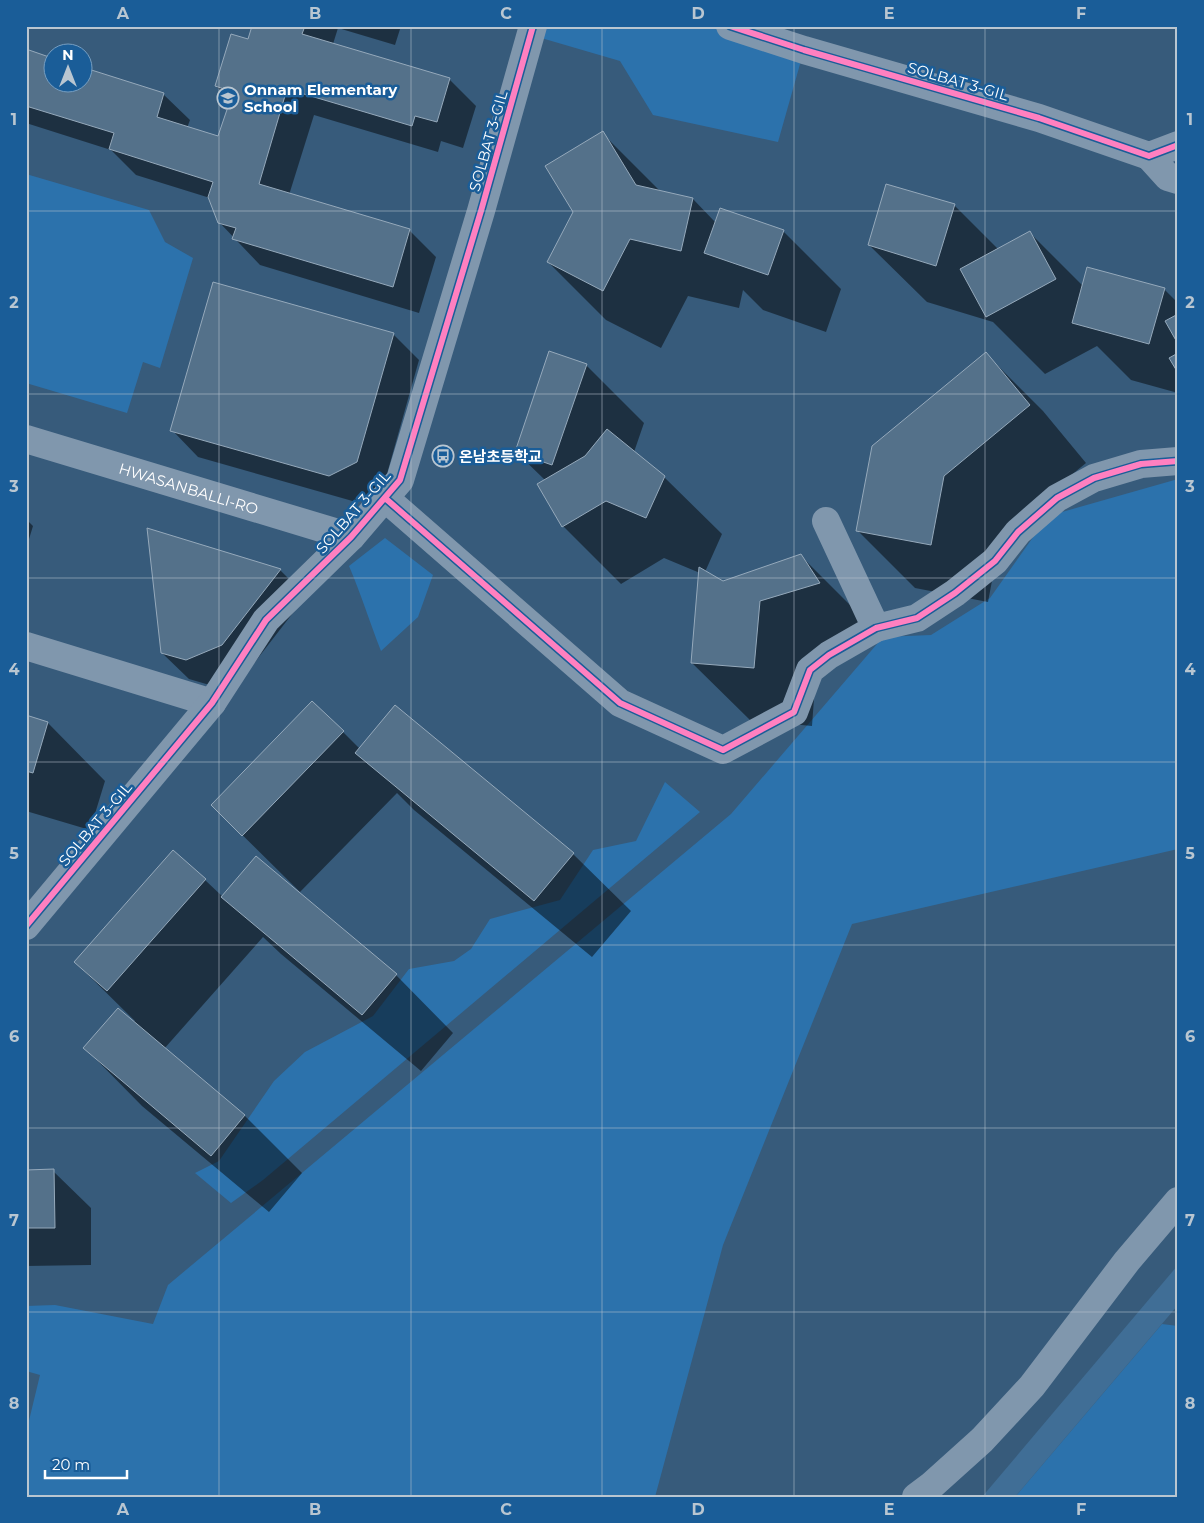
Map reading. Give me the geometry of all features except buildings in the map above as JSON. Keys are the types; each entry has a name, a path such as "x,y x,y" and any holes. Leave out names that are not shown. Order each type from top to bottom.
{"street":[{"name":"SOLBAT 3-GIL","path":"26,926 212,703 266,620 351,537 400,480 481,211 533,26"},
{"name":"SOLBAT 3-GIL","path":"730,26 804,50 1039,118 1149,156"},
{"path":"1178,145 1149,156 1168,177 1178,180"},
{"name":"HWASANBALLI-RO","path":"26,439 351,537"},
{"path":"384,498 620,703 723,750 794,712 810,670 829,655 876,628 917,618 955,593 995,561 1018,532 1057,498 1094,478 1141,464 1178,461"},
{"path":"826,521 876,628"},
{"path":"26,646 212,703"},
{"path":"916,1497 982,1440 1032,1386 1127,1261 1178,1201"}],"shaded area":[{"path":"533,26 730,26 804,50 778,142 653,115 620,61 531,35"},
{"path":"26,174 149,210 165,242 193,258 160,368 143,362 127,413 26,383"},
{"path":"1178,479 1178,849 852,924 723,1245 655,1497 26,1497 26,1433 40,1375 26,1371 26,1306 55,1305 153,1324 168,1285 731,814 883,637 931,635 990,598 1048,516"},
{"path":"385,538 433,575 418,617 381,651 349,566"},
{"path":"665,782 700,812 263,1180 231,1203 195,1173 219,1161 274,1081 305,1052 373,1016 409,969 454,961 471,949 490,919 560,900 593,850 636,841"},
{"path":"1178,1265 1178,1305 1015,1497 982,1497"},
{"path":"1162,1324 1178,1326 1178,1497 1015,1497"}],"cycle path":[{"path":"26,926 212,703 266,620 351,537 400,480 481,211 533,26"},
{"path":"730,26 804,50 1039,118 1149,156 1178,145"},
{"path":"385,498 620,703 723,750 794,712 810,670 829,655 876,628 917,618 955,593 995,561 1018,532 1057,498 1094,478 1141,464 1178,461"}],"place":[{"name":"Onnam Elementary School","path":"228,98"},
{"name":"온남초등학교","path":"443,456"}]}
